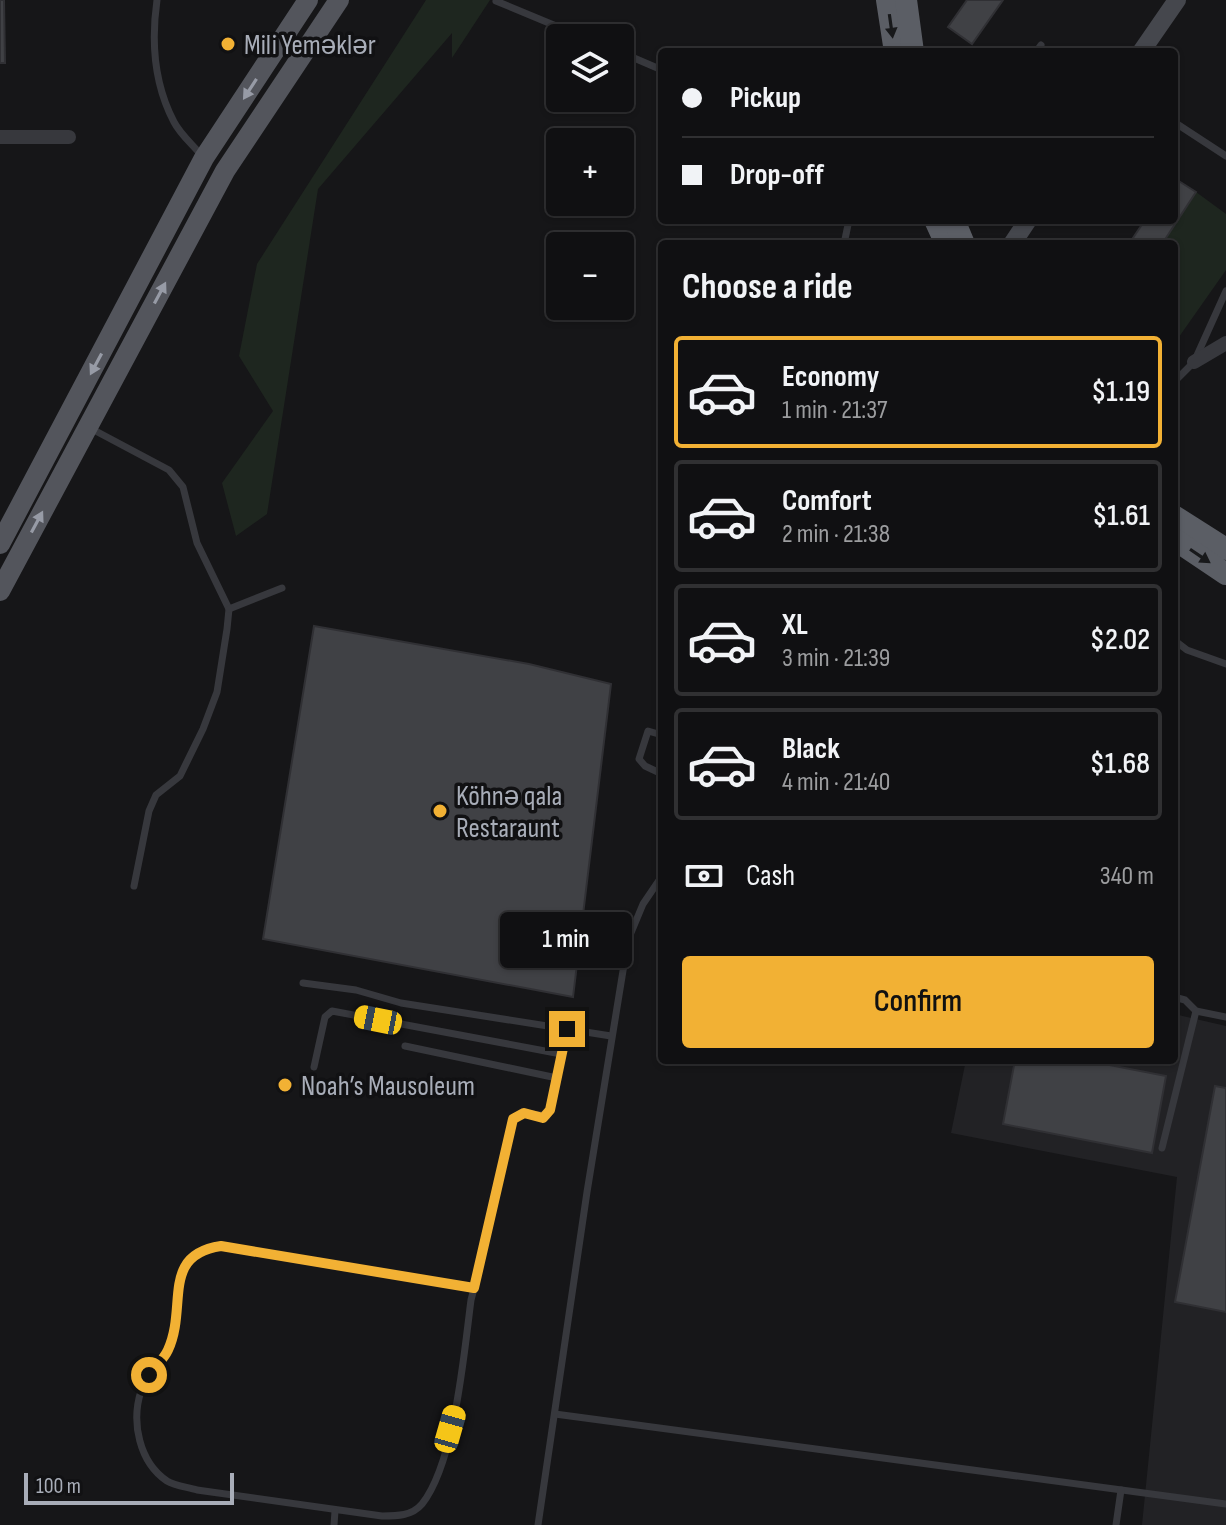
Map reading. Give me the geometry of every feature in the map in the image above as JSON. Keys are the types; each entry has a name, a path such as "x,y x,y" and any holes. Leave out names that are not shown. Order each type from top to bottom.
{"highway":[{"path":"887,0 894,48"},
{"path":"906,0 912,48"},
{"path":"1178,519 1226,549"},
{"path":"1178,542 1226,574"}],"main road":[{"path":"0,544 204,158 308,0"},
{"path":"0,591 225,171 339,0"},
{"path":"1144,48 1177,0"}],"street":[{"path":"0,137 69,137"},
{"path":"1194,362 1226,343"}],"lane":[{"path":"157,0 152,37 160,87 174,124 204,158"},
{"path":"496,1 551,24"},
{"path":"634,58 658,68"},
{"path":"1178,125 1226,156"},
{"path":"1178,378 1194,362 1226,291"},
{"path":"88,426 169,470 178,478 197,543 229,609 217,692 180,776 156,795 149,811 134,886"},
{"path":"229,609 282,588"},
{"path":"1178,643 1187,650 1226,664"},
{"path":"658,734 648,731 639,759 658,772"},
{"path":"538,1525 628,940 643,904 658,882"},
{"path":"303,983 356,990 401,1003 611,1036"},
{"path":"1178,998 1185,1000 1196,1011 1226,1017"},
{"path":"314,1067 325,1017 332,1011 561,1054"},
{"path":"1162,1148 1196,1011"},
{"path":"474,1288 221,1246 193,1254 183,1265 170,1345 141,1393 137,1420 140,1444 152,1467 169,1482 197,1490 335,1511 405,1516 421,1505 437,1475 457,1406 474,1288 513,1119 524,1113 547,1116 567,1029"},
{"path":"405,1046 557,1078"},
{"path":"555,1414 1226,1504"},
{"path":"1116,1525 1121,1490"},
{"path":"334,1525 335,1511"}],"shaded area":[{"path":"426,0 490,0 452,58 452,33 318,189 267,514 236,536 222,483 273,411 239,356 257,264"},
{"path":"1196,192 1226,214 1226,270 1178,338 1178,240 1165,240 1178,224"},
{"path":"1178,1015 1226,1026 1226,1525 1142,1525 1177,1177 951,1133 965,1064 1178,1064"}],"building":[{"path":"0,0 4,0 5,63 0,63"},
{"path":"967,0 1003,0 972,44 948,27"},
{"path":"1178,181 1196,192 1178,220"},
{"path":"1142,224 1175,224 1165,240 1132,240"},
{"name":"Köhnə qala Restaraunt","path":"314,626 529,664 611,684 573,997 263,939"},
{"path":"1014,1064 1104,1064 1166,1076 1152,1153 1003,1124"},
{"path":"1215,1086 1226,1088 1226,1312 1175,1302"}],"place":[{"name":"Mili Yeməklər","path":"228,44"},
{"name":"Köhnə qala Restaraunt","path":"440,811"},
{"name":"Noah’s Mausoleum","path":"285,1085"}],"route":[{"path":"149,1375 167,1353 172,1337 183,1265 193,1254 205,1248 221,1246 474,1288 513,1119 524,1113 543,1118 547,1116 555,1092 567,1029"}]}
